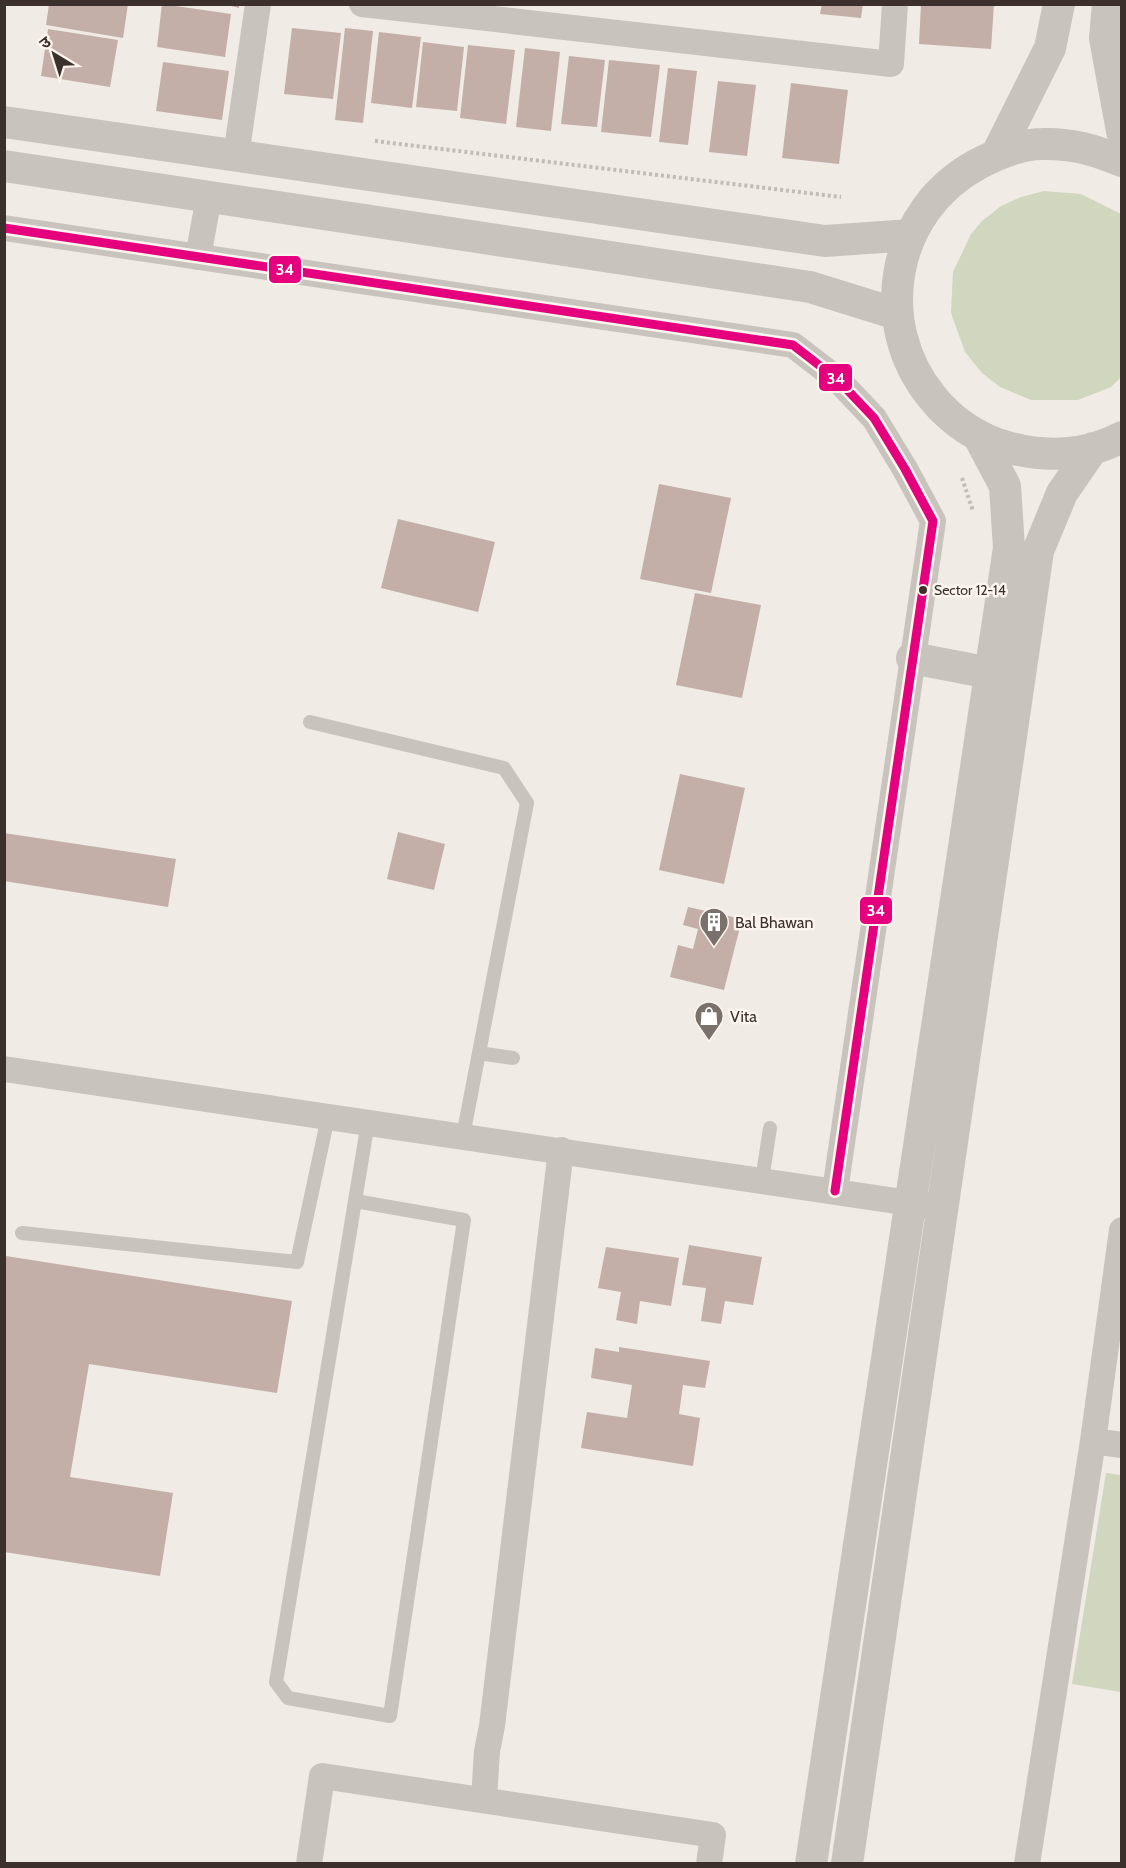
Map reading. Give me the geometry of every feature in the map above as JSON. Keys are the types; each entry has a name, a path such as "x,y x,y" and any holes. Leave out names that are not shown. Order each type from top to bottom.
{"street":[{"path":"236,156 258,4"},
{"path":"362,4 891,64 895,4"},
{"path":"997,154 1050,48 1059,4"},
{"path":"1108,4 1105,38 1122,131"},
{"path":"4,122 825,241 910,235"},
{"path":"1122,161 1086,147 1041,144 997,154 961,173 932,201 910,235 898,274 897,314 910,363 922,385 938,405 957,422 978,435 999,445 1034,453 1070,453 1093,448 1122,436"},
{"path":"4,166 810,287 897,314"},
{"path":"198,257 209,197"},
{"path":"4,228 793,345 837,380 874,418 933,521 835,1191"},
{"path":"811,1863 1009,548 1005,486 978,435"},
{"path":"848,1863 1038,550 1062,493 1093,448"},
{"path":"912,658 990,673"},
{"path":"4,1070 561,1150 942,1208"},
{"path":"484,1799 487,1751 561,1150"},
{"path":"1027,1863 1093,1441 1122,1230"},
{"path":"1093,1441 1122,1445"},
{"path":"309,1863 322,1776 713,1835 709,1863"}],"lane":[{"path":"310,722 504,768 527,803 463,1137"},
{"path":"479,1053 513,1058"},
{"path":"22,1233 297,1262 328,1117"},
{"path":"355,1201 464,1220 390,1716 288,1698 276,1682 355,1201 368,1122"},
{"path":"762,1180 771,1128"}],"path":[{"path":"368,140 841,197"}],"green space":[{"path":"1044,191 1081,194 1121,214 1121,377 1111,387 1078,400 1031,400 1000,387 982,373 965,352 951,313 953,272 971,234 982,221 1001,206 1021,197"},
{"path":"1106,1473 1121,1475 1121,1692 1072,1684"}],"building":[{"path":"49,4 128,4 123,38 46,25"},
{"path":"162,4 231,14 225,57 157,47"},
{"path":"223,4 239,4 239,8"},
{"path":"822,4 863,4 861,18 820,14"},
{"path":"921,4 994,4 991,49 919,44"},
{"path":"292,28 341,33 333,99 284,94"},
{"path":"345,28 373,31 363,123 335,120"},
{"path":"48,29 118,40 110,87 41,76"},
{"path":"379,32 421,37 412,108 371,103"},
{"path":"423,42 464,47 457,111 416,107"},
{"path":"468,45 515,50 506,124 460,118"},
{"path":"525,48 560,52 551,131 516,127"},
{"path":"569,56 605,60 597,127 561,124"},
{"path":"609,60 660,65 651,137 601,132"},
{"path":"163,62 229,71 222,120 156,111"},
{"path":"668,68 697,71 688,145 659,142"},
{"path":"718,81 756,85 747,156 709,152"},
{"path":"791,83 848,90 839,164 782,158"},
{"path":"659,484 731,498 711,593 640,579"},
{"path":"398,519 495,542 478,612 381,588"},
{"path":"695,593 761,605 742,698 676,685"},
{"path":"680,774 745,788 724,884 659,870"},
{"path":"398,832 445,844 434,890 387,879"},
{"path":"4,833 176,859 168,907 4,881"},
{"name":"Bal Bhawan","path":"688,907 742,919 724,990 670,977 678,945 693,949 698,929 683,925"},
{"path":"689,1245 762,1257 753,1305 725,1301 721,1324 701,1321 706,1288 682,1285"},
{"path":"606,1247 679,1258 671,1306 640,1301 637,1324 616,1320 621,1292 598,1288"},
{"path":"6,1256 292,1301 277,1393 89,1364 70,1477 173,1493 160,1576 4,1552"},
{"path":"619,1347 710,1361 705,1388 683,1385 679,1414 700,1418 693,1466 581,1448 587,1412 627,1418 632,1385 591,1378 595,1348 619,1352"}],"transit line":[{"name":"34","path":"4,228 793,345 837,379 874,418 933,521 835,1191"}],"place":[{"name":"Sector 12-14","path":"923,590"},
{"name":"Bal Bhawan","path":"714,948"},
{"name":"Vita","path":"709,1042"}]}
